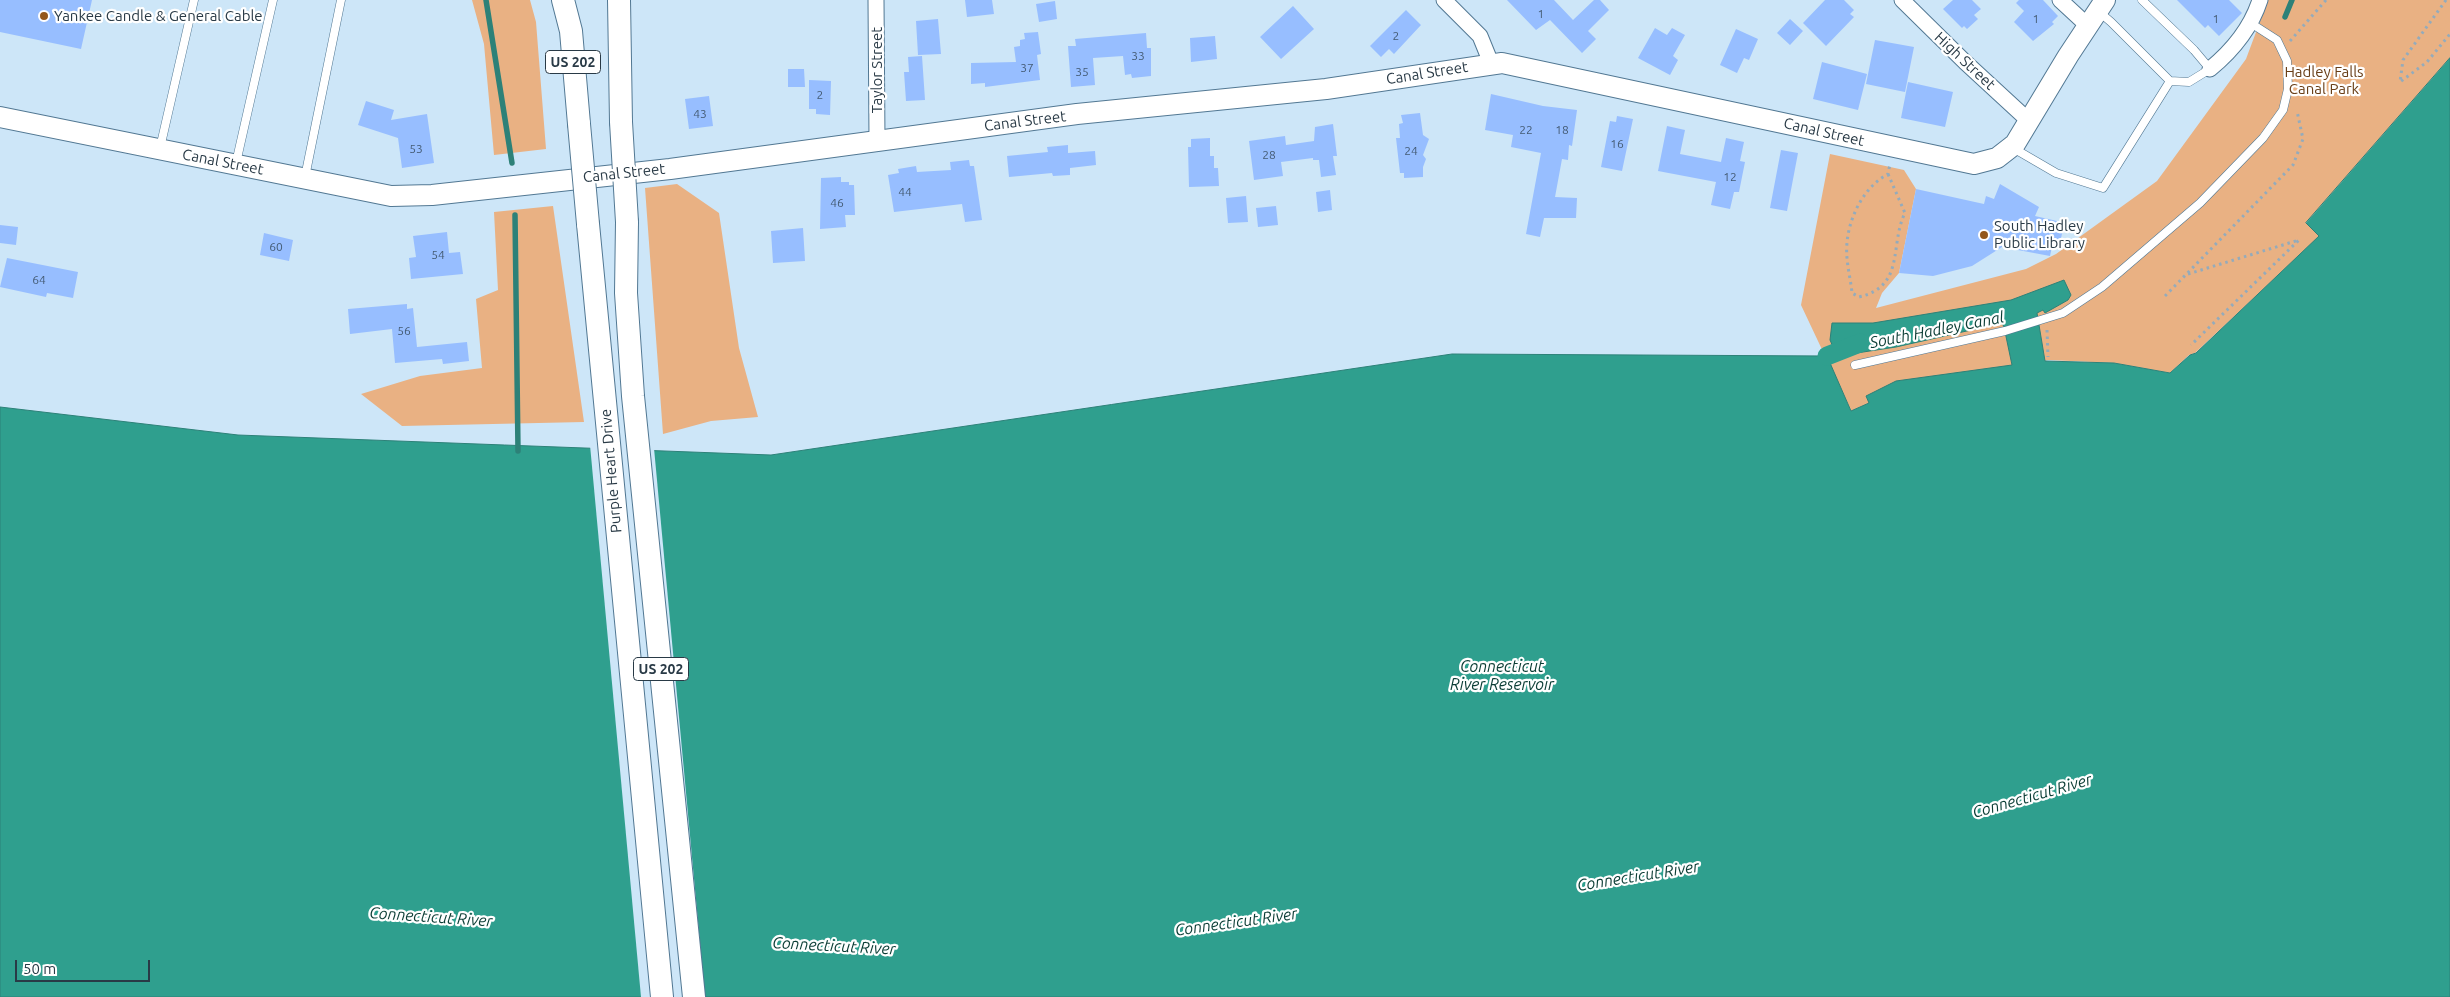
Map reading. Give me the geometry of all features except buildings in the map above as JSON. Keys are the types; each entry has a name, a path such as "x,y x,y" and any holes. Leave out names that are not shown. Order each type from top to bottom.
{"main road":[{"name":"Purple Heart Drive","path":"563,0 571,31 604,398 662,997"},
{"name":"Purple Heart Drive","path":"619,0 621,122 627,222 626,293 633,396 694,997"}],"street":[{"name":"Taylor Street","path":"876,0 877,139"},
{"path":"1444,0 1480,36 1491,63"},
{"name":"High Street","path":"1902,0 2029,121"},
{"path":"2060,0 2096,12"},
{"path":"2210,69 2227,55 2249,22 2260,0"},
{"name":"Canal Street","path":"0,117 391,196 432,195 670,169 877,139 1077,114 1326,89 1491,63 1502,63 1962,163 1990,162 2011,147 2096,12"}],"lane":[{"path":"160,150 194,0"},
{"path":"235,165 273,0"},
{"path":"305,178 341,0"},
{"path":"2096,12 2112,22 2170,81 2189,82 2210,69 2194,50 2142,0"},
{"path":"1854,365 2005,331 2063,313 2102,287 2200,203 2263,138 2283,110 2288,90 2287,61 2277,40 2249,22"},
{"path":"2011,147 2056,174 2103,188 2170,81"}],"path":[{"path":"2300,31 2326,0"},
{"path":"2446,0 2403,60 2400,82 2426,62 2450,34"},
{"path":"2165,296 2293,166 2303,139 2297,110"},
{"path":"1888,174 1876,181 1856,209 1847,258 1852,293 1859,297 1872,294 1882,286 1892,266 1897,248 1899,225 1905,213 1888,174 1890,163"},
{"path":"2188,274 2298,240 2191,345"},
{"path":"2042,321 2048,357"}],"green space":[{"path":"472,0 530,0 536,22 546,149 494,155 484,44"},
{"name":"Hadley Falls Canal Park","path":"2268,0 2450,0 2450,58 2306,223 2320,236 2195,353 2189,355 2170,373 2114,363 2048,360 1867,396 1870,403 1851,411 1801,305 1830,154 1904,170 1916,189 1899,273 1882,293 1876,308 2026,269 2056,254 2157,181 2246,59"},
{"path":"677,184 719,213 739,348 758,417 711,421 663,434 645,188"},
{"path":"553,206 584,422 402,426 361,394 420,376 482,368 476,299 498,290 494,212"}],"water":[{"name":"Connecticut River Reservoir","path":"2450,58 2450,997 0,997 0,407 238,435 771,455 1452,354 1827,356 1851,411 1869,403 1866,396 1896,381 2012,365 2004,327 2002,323 1896,347 1837,356 1830,340 1832,323 1873,323 2011,300 2064,280 2071,295 2068,300 2045,313 2043,310 2037,313 2045,361 2114,363 2170,373 2190,355 2196,353 2319,236 2306,223"}],"pier":[{"path":"590,445 654,448 705,997 641,997"}],"waterway":[{"path":"486,0 512,163"},
{"path":"2285,17 2292,0"},
{"path":"515,215 518,451"},
{"name":"South Hadley Canal","path":"1827,356 1860,343"}],"place":[{"name":"Yankee Candle & General Cable","path":"44,16"},
{"name":"South Hadley Public Library","path":"1984,235"}],"water label":[{"name":"Connecticut River","path":"2032,796"},
{"name":"Connecticut River","path":"1638,876"},
{"name":"Connecticut River","path":"431,917"},
{"name":"Connecticut River","path":"1236,922"},
{"name":"Connecticut River","path":"834,946"}]}
